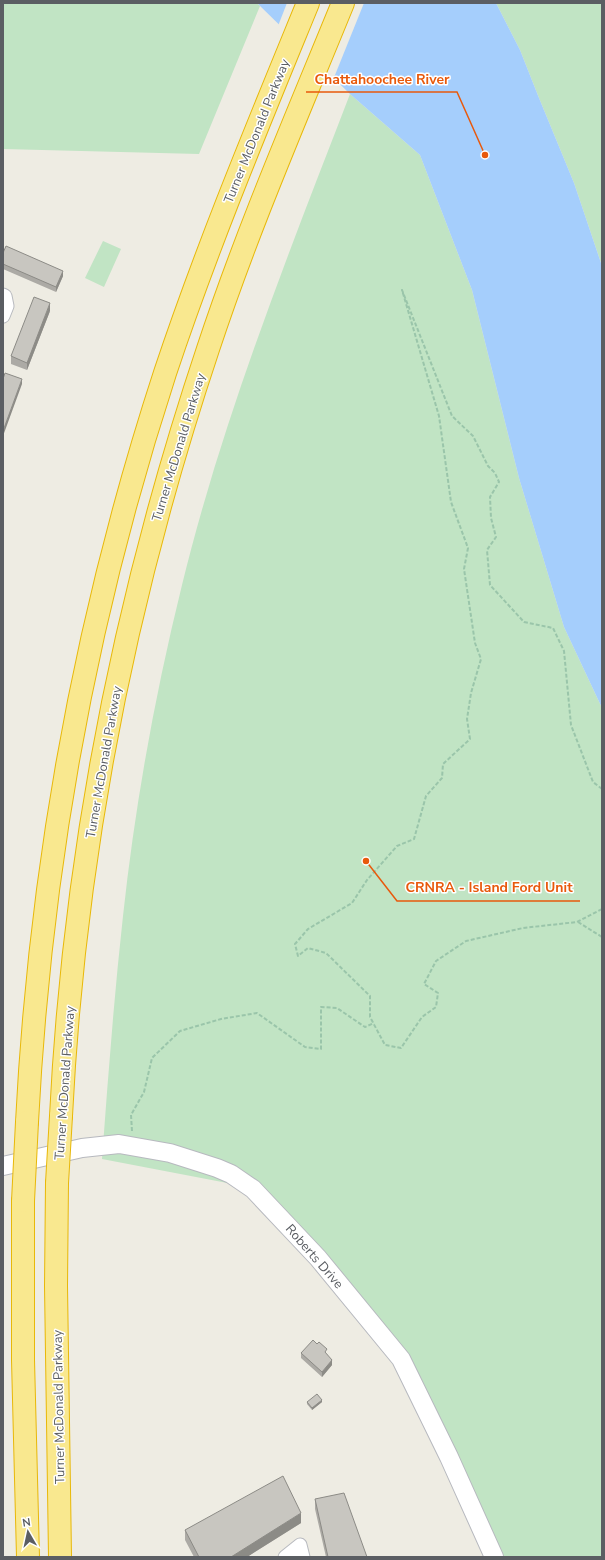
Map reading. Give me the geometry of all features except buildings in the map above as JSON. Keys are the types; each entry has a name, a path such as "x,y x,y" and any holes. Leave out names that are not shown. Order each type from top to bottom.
{"highway":[{"name":"Turner McDonald Parkway","path":"28,1557 23,1360 23,1200 27,1122 34,1019 53,854 74,725 103,594 140,456 178,336 221,217 308,3"},
{"name":"Turner McDonald Parkway","path":"60,1557 56,1301 57,1183 69,999 88,848 104,751 139,587 171,464 209,345 252,227 343,3"}],"street":[{"path":"3,295 5,296 7,306 3,316"},
{"name":"Roberts Drive","path":"3,1166 82,1148 119,1144 170,1153 218,1168 231,1174 253,1189 318,1258 401,1359 449,1457 494,1557"},
{"path":"285,1557 300,1545 303,1557"}],"path":[{"path":"602,789 592,782 570,724 564,651 554,628 524,622 490,585 487,550 496,537 491,518 490,497 499,482 495,473 488,466 473,436 452,416 402,290 439,416 451,502 468,548 464,569 475,643 481,658 471,693 467,719 470,739 443,764 442,778 426,796 414,840 397,846 367,880 352,903 308,929 295,944 298,956 308,948 326,953 370,996 370,1017 385,1045 401,1048 422,1017 436,1007 438,993 424,984 436,961 466,941 523,928 578,922 602,909"},
{"path":"578,922 602,937"},
{"path":"132,1146 131,1115 144,1092 152,1058 180,1031 221,1019 257,1013 305,1047 322,1049 321,1008 337,1008 365,1027 374,1024"}],"green space":[{"path":"3,3 257,3 260,6 199,154 3,149"},
{"path":"496,3 602,3 602,266 574,183 520,50"},
{"path":"350,94 420,155 472,290 519,478 564,627 602,708 602,1557 495,1557 395,1344 264,1190 102,1159 114,1007 133,833 147,750 172,626 198,522 237,398 280,276"},
{"path":"103,241 121,249 104,287 85,278"}],"water":[{"path":"257,3 496,3 520,50 574,183 602,266 602,708 564,627 519,478 472,290 420,155 350,94"}],"pier":[{"path":"287,3 364,3 333,80 278,26"}],"place":[{"name":"Chattahoochee River","path":"485,155"},
{"name":"CRNRA - Island Ford Unit","path":"366,861"}]}
